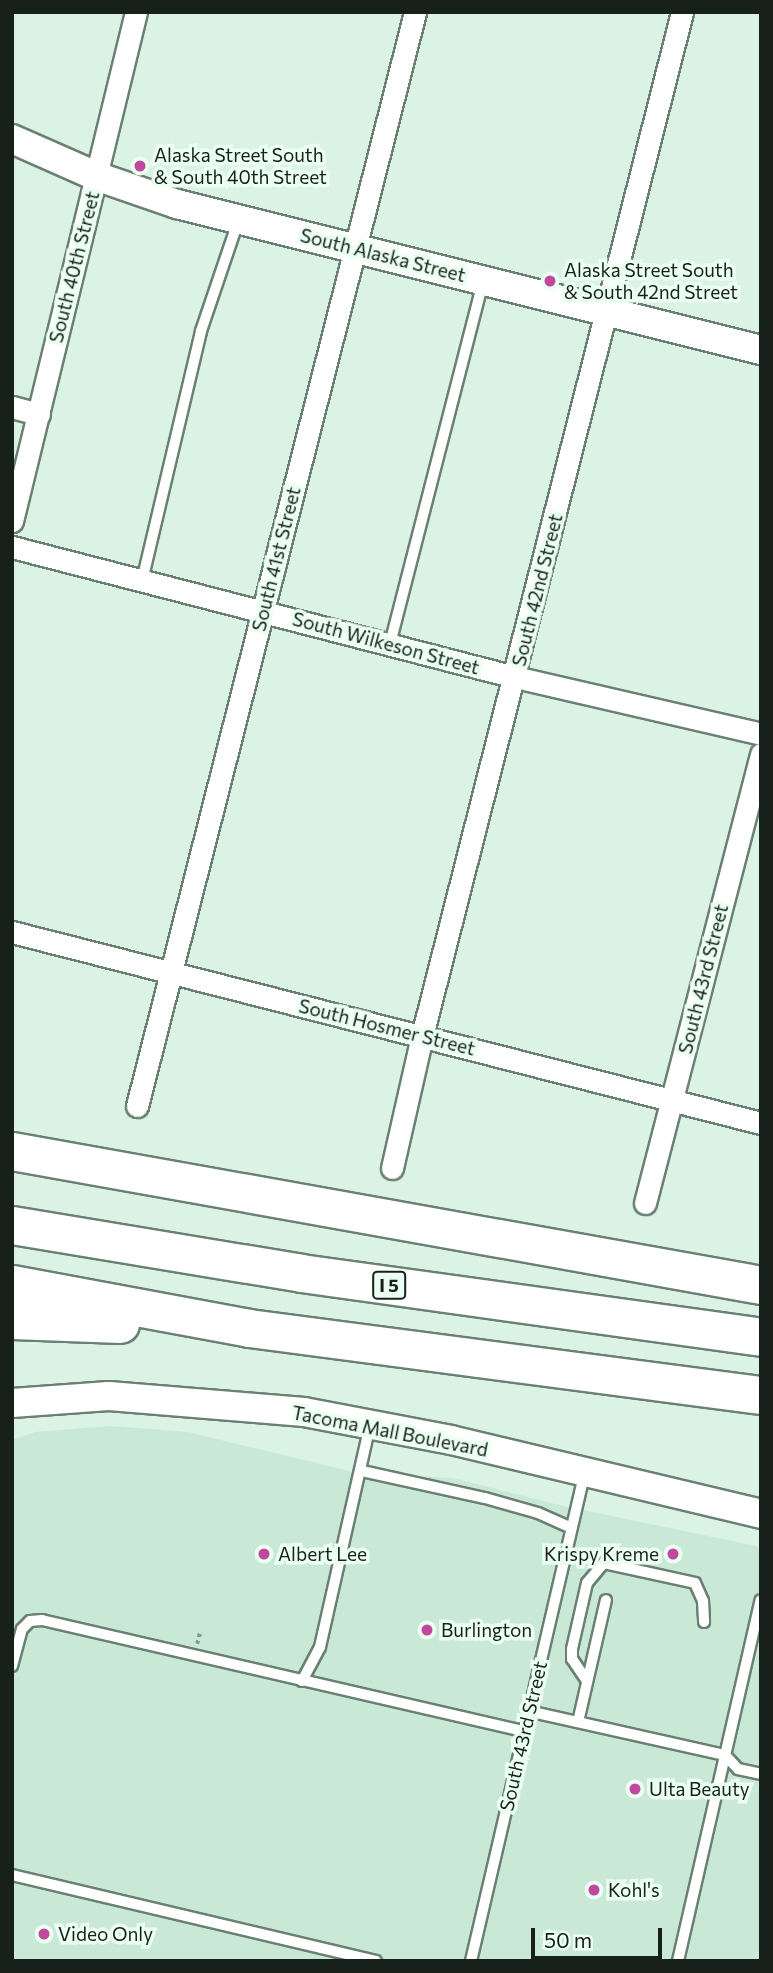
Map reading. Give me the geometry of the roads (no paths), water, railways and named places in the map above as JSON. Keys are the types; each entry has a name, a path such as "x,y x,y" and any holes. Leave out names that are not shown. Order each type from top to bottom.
{"highway":[{"path":"12,1127 394,1219"},
{"path":"12,1151 761,1284"},
{"name":"I 5","path":"12,1225 301,1273 761,1337"},
{"path":"12,1284 249,1328 761,1395"},
{"path":"12,1320 249,1328"}],"street":[{"name":"South 40th Street","path":"12,521 136,12"},
{"name":"South 41st Street","path":"137,1106 415,12"},
{"name":"South 42nd Street","path":"392,1168 422,1036 682,12"},
{"name":"South Alaska Street","path":"12,139 96,176 177,204 761,350"},
{"path":"12,407 39,414"},
{"name":"South Wilkeson Street","path":"12,547 515,677 761,734"},
{"name":"South 43rd Street","path":"645,1203 761,754"},
{"name":"South Hosmer Street","path":"12,932 761,1123"},
{"name":"Tacoma Mall Boulevard","path":"12,1404 24,1400 109,1395 304,1412 371,1423 761,1514"}],"lane":[{"path":"142,580 201,331 239,219"},
{"path":"390,644 484,280"},
{"path":"302,1681 320,1647 371,1423"},
{"path":"362,1471 485,1498 538,1513 571,1528"},
{"name":"South 43rd Street","path":"471,1961 585,1471"},
{"path":"587,1681 572,1659 572,1649 587,1583 604,1563 695,1583 703,1601 704,1622"},
{"path":"578,1722 606,1600"},
{"path":"678,1961 761,1600"},
{"path":"12,1666 22,1629 28,1622 37,1620 524,1731"},
{"path":"528,1711 725,1755 738,1769 761,1774"},
{"path":"12,1875 376,1961"}],"place":[{"name":"Alaska Street South & South 40th Street","path":"140,166"},
{"name":"Alaska Street South & South 42nd Street","path":"550,281"},
{"name":"Albert Lee","path":"264,1554"},
{"name":"Krispy Kreme","path":"673,1554"},
{"name":"Burlington","path":"427,1630"},
{"name":"Ulta Beauty","path":"635,1789"},
{"name":"Kohl's","path":"594,1890"},
{"name":"Video Only","path":"44,1934"}]}
